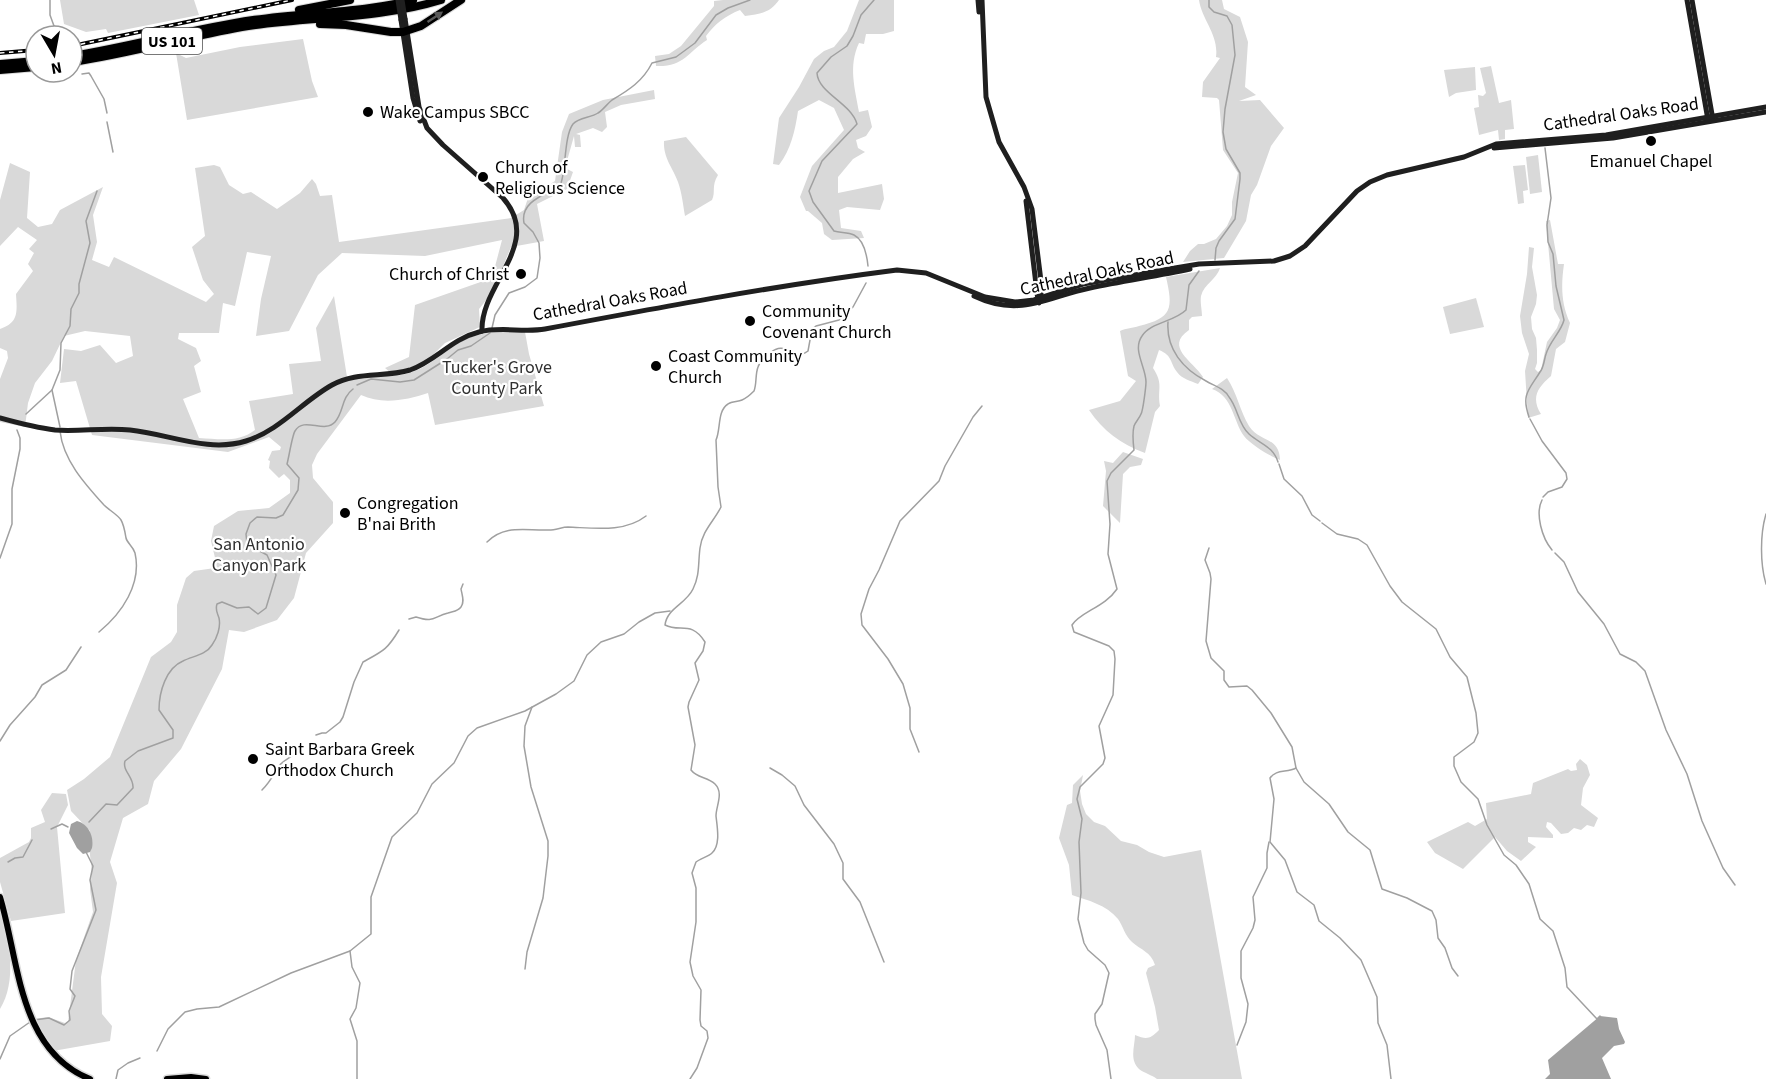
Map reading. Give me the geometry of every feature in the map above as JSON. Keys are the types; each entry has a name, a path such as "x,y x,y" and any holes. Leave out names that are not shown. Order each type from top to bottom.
{"highway":[{"path":"253,20 350,0"},
{"name":"US 101","path":"84,54 253,20 353,10 413,0"},
{"name":"US 101","path":"84,60 232,29 401,11 441,0"},
{"path":"273,23 346,25 391,33 421,26 461,0"},
{"path":"0,64 24,62"},
{"path":"0,70 24,68"}],"main road":[{"path":"398,0 422,117 430,133 506,200 516,224 515,247 486,304 482,320 485,331"},
{"path":"402,0 403,20"},
{"path":"980,0 987,105 999,142 1024,187 1032,209 1039,299"},
{"path":"1689,0 1710,119"},
{"name":"Cathedral Oaks Road","path":"1710,119 1766,107"},
{"name":"Cathedral Oaks Road","path":"0,418 57,430 128,429 206,444 234,444 265,433 339,381 358,375 410,370 425,363 459,339 485,331 545,329 728,295 897,270 926,273 995,305 1014,306 1076,290 1203,266 1267,261 1290,256 1310,242 1351,196 1365,184 1387,175 1464,157 1489,146 1606,135 1766,112"},
{"path":"0,897 28,1011 36,1030 60,1061 90,1079"},
{"path":"167,1079 187,1077 206,1079"}],"green space":[{"path":"60,0 194,0 199,15 108,33 106,29 84,31 84,24 64,24"},
{"path":"779,0 772,8 760,13 745,16 740,10 730,15 713,28 706,36 707,40 679,62 656,66 655,56 669,54 681,46 714,6 714,1"},
{"path":"859,0 894,0 894,31 883,34 866,34 864,44 859,43 854,60 853,78 859,112 868,110 872,127 866,136 856,140 858,148 865,152 853,159 838,177 838,193 882,184 884,199 880,210 847,207 839,210 841,228 861,231 864,238 832,240 824,234 822,223 806,211 800,197 812,166 844,130 834,108 819,100 798,111 787,153 779,165 773,164 779,118 814,59 834,47 847,31"},
{"path":"1199,0 1222,0 1224,9 1240,17 1248,42 1245,87 1256,95 1239,101 1260,100 1284,128 1271,146 1251,195 1246,221 1224,258 1183,262 1198,244 1216,239 1227,226 1232,215 1232,202 1238,173 1223,150 1219,100 1202,97 1203,82 1220,58 1216,57 1213,35"},
{"path":"303,39 312,81 318,97 187,120 176,53 186,58 240,47"},
{"path":"1491,66 1499,103 1511,100 1514,129 1505,130 1505,139 1499,140 1498,130 1479,135 1474,108 1479,107 1478,95 1483,96 1486,93 1480,68"},
{"path":"1475,67 1476,90 1456,93 1449,97 1444,70"},
{"path":"654,90 655,99 621,105 605,112 607,127 602,132 593,128 576,134 580,135 581,147 575,147 574,136 565,168 573,172 567,189 537,204 544,241 511,247 492,293 479,309 480,327 445,343 425,363 391,373 385,368 409,357 415,305 492,278 502,240 425,256 342,253 318,275 289,331 256,336 261,299 271,256 247,252 235,306 223,303 219,333 179,333 178,339 196,348 201,361 194,366 201,392 183,399 199,438 235,439 249,434 255,430 249,401 293,394 289,364 321,361 316,328 334,296 347,377 388,376 412,372 432,362 468,338 496,332 525,332 544,406 435,425 428,393 412,398 386,401 361,395 317,454 312,465 313,478 333,502 333,523 306,553 294,598 277,620 244,632 229,630 222,669 181,749 154,781 148,804 123,818 110,862 117,883 101,977 102,1014 112,1026 110,1041 53,1051 34,1019 48,1017 68,1022 76,960 93,912 88,838 90,831 71,811 67,790 110,757 151,657 171,642 177,632 177,605 186,578 194,571 215,568 216,562 211,541 214,526 238,511 269,508 290,493 290,480 284,474 279,478 269,468 270,461 268,460 272,451 280,450 281,447 269,437 228,452 92,435 76,381 60,383 64,349 81,351 100,345 116,363 133,356 130,336 85,331 64,336 52,361 35,383 28,403 25,427 0,422 0,379 8,358 7,351 0,348 0,329 11,323 16,316 16,294 33,271 28,264 34,253 29,249 37,240 18,227 0,246 0,200 10,163 30,172 27,218 38,227 52,224 60,210 103,187 93,215 97,242 92,260 109,267 114,257 206,302 214,294 203,280 192,247 205,236 195,168 214,165 220,167 229,185 243,194 251,192 277,209 300,193 312,179 320,196 332,195 339,242 511,218 524,210 528,198 555,181 562,132 569,114 603,100"},
{"path":"686,137 718,175 712,200 685,216 679,186 667,158 664,141"},
{"path":"1538,155 1542,192 1530,194 1526,157"},
{"path":"1525,165 1528,190 1523,191 1524,203 1518,204 1513,166"},
{"path":"1550,220 1558,264 1564,264 1562,294 1570,323 1565,342 1556,349 1551,376 1537,394 1536,403 1541,414 1528,418 1525,371 1529,354 1522,333 1520,316 1529,247 1534,248 1532,267 1537,295 1531,317 1537,350 1535,369 1538,372 1541,370 1547,342 1560,320 1554,309 1546,221"},
{"path":"1220,268 1203,292 1202,316 1192,317 1189,320 1189,330 1179,342 1183,354 1203,377 1198,384 1179,374 1169,357 1159,350 1153,368 1159,383 1160,406 1155,412 1145,453 1113,436 1089,410 1120,401 1136,381 1128,376 1120,331 1150,323 1164,315 1168,310 1170,297 1166,277"},
{"path":"1476,298 1484,327 1450,334 1443,307"},
{"path":"1227,378 1249,426 1258,435 1273,443 1279,452 1280,460 1261,450 1244,436 1224,397 1212,389"},
{"path":"1123,452 1143,459 1141,465 1130,467 1123,474 1120,523 1103,506 1106,471 1104,461 1113,463"},
{"path":"1580,759 1587,765 1590,775 1583,788 1581,805 1598,818 1594,827 1587,825 1581,830 1574,828 1568,833 1561,834 1551,823 1547,822 1546,827 1553,838 1528,837 1528,842 1536,847 1521,861 1507,851 1495,837 1463,869 1435,853 1427,842 1468,822 1475,826 1487,819 1486,803 1531,794 1533,783 1568,769 1577,770 1576,764"},
{"path":"1083,775 1080,791 1086,814 1094,822 1105,826 1121,841 1137,845 1164,857 1201,850 1242,1079 1157,1079 1136,1065 1133,1057 1135,1035 1148,1038 1159,1030 1146,973 1148,968 1155,965 1148,954 1130,940 1113,914 1097,904 1072,895 1069,865 1059,838 1067,805 1072,803 1073,785"},
{"path":"52,793 66,794 68,805 57,827 65,913 11,921 0,882 0,858 29,842 31,828 45,822 41,810"},
{"path":"0,912 7,935 10,974 9,986 0,1009"}],"shaded area":[{"path":"77,821 85,825 90,832 92,848 90,852 83,854 69,833 71,824"},
{"path":"1600,1016 1617,1018 1625,1042 1614,1046 1602,1058 1611,1079 1545,1079 1550,1074 1548,1060"}],"waterway":[{"path":"50,0 50,15 53,24"},
{"path":"492,328 495,315 509,293 525,287 537,278 540,258 539,243 524,223 524,216 529,204 561,183 568,136 573,124 598,113 612,100 630,89 640,80 652,63 676,57 695,43 716,15 750,0"},
{"path":"868,266 863,244 852,234 834,231 813,202 809,191 822,161 857,124 848,110 823,86 817,73 831,57 847,46 861,15 874,0"},
{"path":"1209,0 1209,7 1214,12 1227,16 1232,25 1235,55 1223,132 1226,149 1240,173 1235,219 1219,241 1215,260"},
{"path":"84,74 89,73 91,76 104,99 107,113"},
{"path":"107,122 113,152"},
{"path":"1529,417 1526,403 1527,393 1541,370 1548,349 1564,320 1556,286 1553,254 1548,242 1547,225 1551,198 1545,148"},
{"path":"26,414 52,390 60,370 61,343 70,326 71,309 79,293 79,284 90,243 86,221 97,191"},
{"path":"1111,1079 1107,1050 1095,1019 1095,1014 1102,1004 1109,973 1105,965 1088,950 1078,919 1081,893 1079,842 1082,819 1077,799 1080,787 1103,764 1105,758 1099,726 1113,695 1115,659 1114,651 1109,646 1074,632 1072,625 1117,589 1108,554 1110,524 1107,481 1111,473 1134,450 1133,429 1142,412 1146,382 1139,353 1139,341 1146,331 1186,310 1189,285 1199,271"},
{"path":"690,1079 697,1068 708,1038 707,1031 701,1026 700,1020 701,990 693,976 690,962 696,922 696,888 692,873 696,862 712,853 717,845 716,816 719,791 715,784 691,770 695,745 688,707 699,680 695,663 703,651 705,642 695,631 665,625 666,619 693,589 698,574 701,542 721,507 716,440 722,411 731,402 740,401 754,391 759,365 770,353 781,348 797,355 808,351 812,329 839,320 853,307 866,283"},
{"path":"1168,322 1170,341 1183,364 1190,371 1227,394 1245,430 1270,449 1278,462"},
{"path":"357,385 371,379 400,382 414,380 458,350 471,346 490,333"},
{"path":"89,822 106,804 117,805 133,788 125,768 125,761 138,751 173,738 173,730 159,710 162,688 168,675 177,664 203,653 212,645 219,625 217,604 222,602 237,608 249,607 258,614 266,608 276,575 267,555 247,544 246,534 250,523 257,517 276,518 283,515 298,490 299,478 287,464 295,431 304,425 325,426 335,422 346,397 353,389"},
{"path":"52,390 60,427"},
{"path":"919,752 910,729 910,708 903,684 888,659 862,625 861,614 869,589 900,521 939,481 973,417 982,406"},
{"path":"1530,419 1542,441 1566,473 1567,479 1562,487 1548,492 1543,497"},
{"path":"0,558 12,524 12,489 20,449 17,430"},
{"path":"60,431 70,462 104,505 121,520 127,540 135,553 136,576 133,587 122,607 99,632"},
{"path":"1279,464 1284,479 1302,496 1312,515 1320,521"},
{"path":"1542,500 1539,519 1545,539 1552,550"},
{"path":"1766,514 1762,549 1766,584"},
{"path":"487,542 494,536 508,531 552,530 568,527 619,527 646,516"},
{"path":"1322,523 1337,534 1358,539 1367,545 1390,586 1402,602 1436,629 1450,657 1467,677 1476,713 1478,733 1474,742 1454,757 1454,766 1461,782 1478,799 1487,825 1504,855 1516,865 1529,884 1540,919 1553,931 1565,968 1567,987 1597,1019 1600,1016"},
{"path":"1209,548 1205,560 1211,579 1206,641 1211,658 1224,671 1224,680 1229,687 1247,686 1252,690 1271,713 1292,747 1296,768 1275,773 1270,778 1274,799 1270,842 1285,860 1297,892 1314,905 1319,921 1340,938 1361,960 1377,997 1378,1023 1387,1045 1391,1079"},
{"path":"1555,553 1564,562 1578,592 1604,624 1620,654 1636,662 1645,671 1666,730 1687,774 1702,821 1723,868 1735,885"},
{"path":"409,619 416,617 430,619 458,610 463,603 461,589 463,584"},
{"path":"357,1079 357,1041 350,1019 356,1008 360,983 352,967 350,951 371,934 371,897 392,837 417,813 432,784 454,763 468,736 477,728 525,711 556,694 574,681 587,655 601,642 624,634 655,613 670,611"},
{"path":"316,735 326,733 340,722 363,662 384,649 399,630"},
{"path":"0,741 42,685 66,670 81,647"},
{"path":"525,969 527,952 543,898 548,856 548,841 531,787 524,746 525,726 532,707"},
{"path":"262,790 281,764 297,750"},
{"path":"770,768 795,786 804,805 834,844 843,863 843,879 860,902 884,962"},
{"path":"1296,768 1304,782 1329,804 1348,832 1370,850 1382,889 1407,898 1432,911 1436,920 1438,938 1458,976"},
{"path":"51,829 62,824 68,827"},
{"path":"8,862 23,857 32,840"},
{"path":"1237,1045 1246,1022 1248,1004 1241,978 1241,951 1253,928 1255,920 1253,897 1267,868 1269,842"},
{"path":"34,1020 49,1018 64,1025 70,1020 69,1011 75,996 70,989 72,971 96,910 90,880 93,866 86,852"},
{"path":"157,1051 168,1029 185,1012 219,1007 291,973 350,951"},
{"path":"0,1059 10,1036 30,1022"},
{"path":"116,1079 118,1070 140,1058"}],"railway":[{"path":"84,43 292,0"},
{"path":"0,53 24,51"}],"place":[{"name":"Wake Campus SBCC","path":"368,112"},
{"name":"Emanuel Chapel","path":"1651,141"},
{"name":"Church of Religious Science","path":"483,177"},
{"name":"Church of Christ","path":"521,274"},
{"name":"Community Covenant Church","path":"750,321"},
{"name":"Coast Community Church","path":"656,366"},
{"name":"Congregation B'nai Brith","path":"345,513"},
{"name":"Saint Barbara Greek Orthodox Church","path":"253,759"}],"park label":[{"name":"Tucker's Grove County Park","path":"497,377"},
{"name":"San Antonio Canyon Park","path":"259,554"}]}
